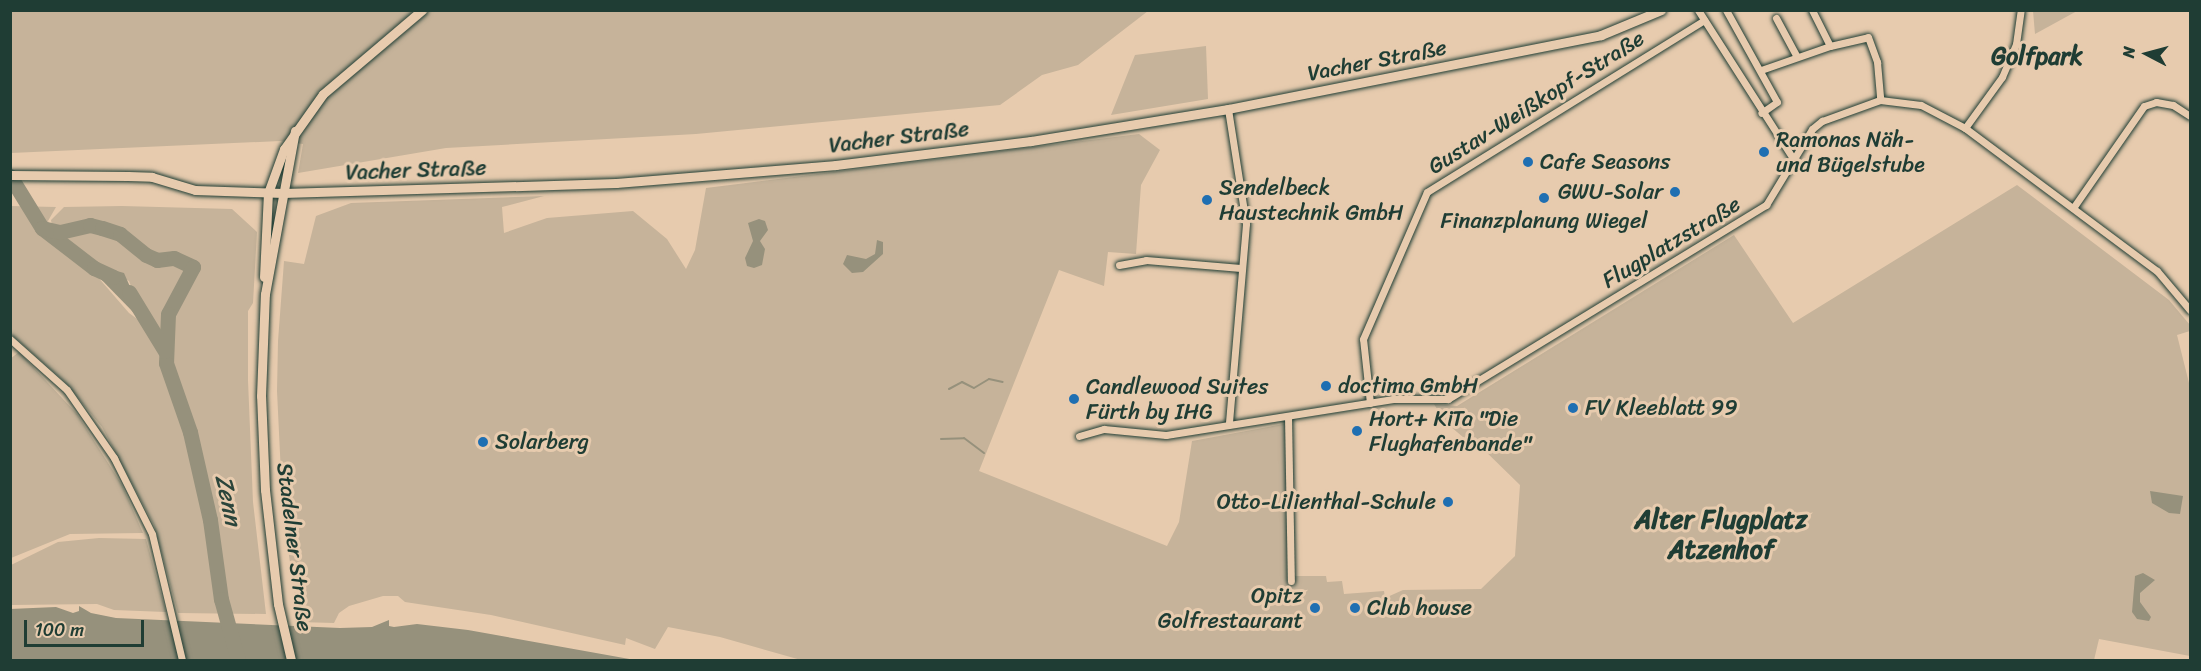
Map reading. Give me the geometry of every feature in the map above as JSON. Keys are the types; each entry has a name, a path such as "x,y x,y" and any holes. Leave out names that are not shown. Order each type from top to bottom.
{"street":[{"name":"Stadelner Straße","path":"291,660 278,604 265,490 261,396 268,193 284,149 323,94 422,10"},
{"name":"Vacher Straße","path":"10,175 152,177 195,190 283,193 616,183 756,172 1031,141 1228,110 1601,34 1661,10"},
{"path":"1698,10 1761,113 1794,160"},
{"path":"1726,10 1777,102 1761,113"},
{"path":"1812,10 1830,46"},
{"path":"1965,128 2002,77 2016,44 2021,10"},
{"path":"1776,18 1797,57"},
{"name":"Gustav-Weißkopf-Straße","path":"1370,403 1363,339 1427,192 1704,20"},
{"path":"1761,70 1830,46 1869,37 1877,62 1880,100"},
{"name":"Flugplatzstraße","path":"1079,436 1104,429 1166,435 1229,422 1288,416 1370,403 1448,399 1766,205 1812,129 1822,121 1880,100 1921,105 1965,128 2157,271 2190,310"},
{"path":"2073,208 2144,106 2156,102 2174,105 2190,116"},
{"path":"1228,110 1246,224 1229,422"},
{"name":"Stadelner Straße","path":"265,294 295,131"},
{"path":"1119,265 1146,260 1241,268"},
{"path":"10,339 67,390 114,458 152,534 182,660"},
{"path":"1288,416 1291,581"}],"shaded area":[{"path":"2033,10 2077,11 2035,34"},
{"path":"10,11 1148,11 1078,65 1042,75 1000,105 696,134 446,148 298,173 303,144 280,141 11,153"},
{"path":"1206,46 1208,99 1111,115 1135,55"},
{"path":"1139,134 1160,150 1141,185 1136,254 1108,252 1104,286 1059,270 979,471 1167,546 1179,522 1192,441 1289,423 1291,576 1326,576 1327,582 1342,581 1344,594 1384,591 1385,598 1403,590 1481,589 1515,556 1520,485 1478,444 1470,443 1444,421 1434,404 1457,406 1734,235 1793,323 2017,185 2169,300 2190,325 2190,331 2177,335 2190,387 2190,656 2099,639 2094,660 801,660 720,637 668,627 655,649 626,638 625,645 491,615 405,602 398,596 383,596 349,606 339,613 334,623 299,622 283,516 277,391 278,341 284,261 304,264 316,216 351,203 544,196 502,207 504,233 547,218 633,211 667,239 686,269 695,250 706,188"},
{"path":"11,206 56,207 48,221 53,232 51,220 64,207 122,206 232,209 257,232 253,303 248,311 248,380 253,502 266,614 178,613 154,525 102,427 64,381 11,334","holes":["64,245 129,281 138,305 162,337 129,313 90,268"]},
{"path":"759,219 765,221 768,230 760,241 765,249 762,265 754,268 747,266 745,258 753,241 748,223"},
{"path":"877,240 883,242 883,254 863,272 852,273 843,264 847,255 866,259 875,254"},
{"path":"99,266 124,273 138,305 135,314 93,271"},
{"path":"19,352 77,414 122,485 143,533 70,534 11,558 10,359"},
{"path":"2150,491 2183,496 2180,514 2169,513 2152,503"},
{"path":"99,538 146,539 166,612 114,610 97,604 11,605 11,565 58,542"},
{"path":"2143,573 2155,580 2140,593 2140,602 2151,617 2149,621 2137,619 2132,612 2135,576"},
{"path":"79,606 91,613 116,618 340,628 372,627 389,620 389,626 394,627 417,624 468,630 635,660 11,660 10,609 56,607 73,613 79,611"}],"waterway":[{"name":"Zenn","path":"10,176 42,228 94,268 113,277"},
{"name":"Zenn","path":"42,228 60,232 90,225 102,228 120,234 146,255 157,260 174,258 193,267 168,314 166,363 190,432 210,520 221,599 238,660"},
{"name":"Zenn","path":"129,292 165,351"},
{"path":"949,389 962,382 974,388 989,379 1003,382"},
{"path":"941,439 964,438 984,453"}],"place":[{"name":"Ramonas Näh- und Bügelstube","path":"1764,152"},
{"name":"Cafe Seasons","path":"1528,162"},
{"name":"GWU-Solar","path":"1675,192"},
{"name":"Finanzplanung Wiegel","path":"1544,198"},
{"name":"Sendelbeck Haustechnik GmbH","path":"1207,200"},
{"name":"doctima GmbH","path":"1326,386"},
{"name":"Candlewood Suites Fürth by IHG","path":"1074,399"},
{"name":"FV Kleeblatt 99","path":"1573,408"},
{"name":"Hort+ KiTa \"Die Flughafenbande\"","path":"1357,431"},
{"name":"Solarberg","path":"483,442"},
{"name":"Otto-Lilienthal-Schule","path":"1448,502"},
{"name":"Opitz Golfrestaurant","path":"1315,608"},
{"name":"Club house","path":"1355,608"}],"district":[{"name":"Golfpark","path":"2037,57"},
{"name":"Alter Flugplatz Atzenhof","path":"1721,535"}]}
